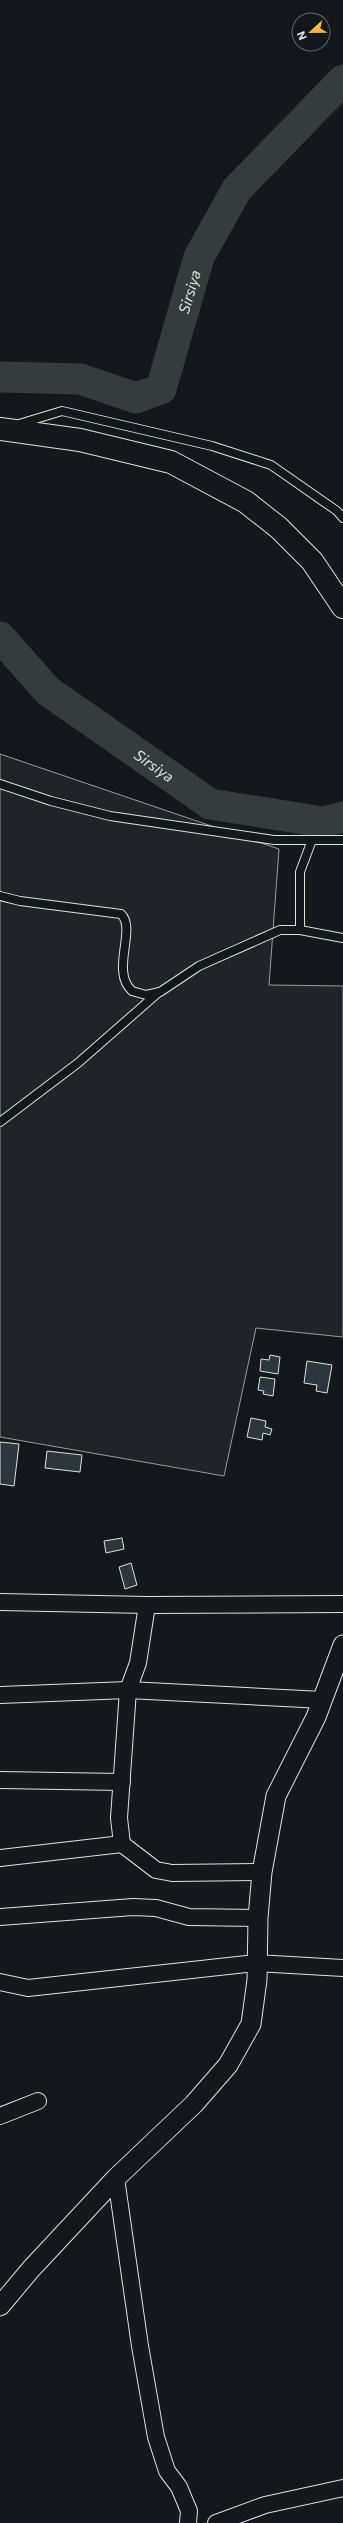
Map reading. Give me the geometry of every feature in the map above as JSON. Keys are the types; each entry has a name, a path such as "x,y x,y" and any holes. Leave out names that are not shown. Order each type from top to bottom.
{"main road":[{"path":"1,429 80,440 171,462 246,502 279,528 312,561 343,607"}],"street":[{"path":"0,1602 147,1605 343,1604"},
{"path":"122,1844 119,1818 128,1690 138,1663 147,1605"},
{"path":"0,2306 31,2269 116,2178 194,2104 228,2065 251,2024 256,1980 258,1918 262,1872 276,1796 323,1700 343,1645"},
{"path":"0,1695 128,1690 323,1700"},
{"path":"0,1780 122,1782"},
{"path":"0,1858 122,1844 156,1870 172,1873 262,1872"},
{"path":"0,1917 133,1907 156,1908 188,1917 258,1918"},
{"path":"0,1982 28,1988 256,1963 343,1968"},
{"path":"0,2116 38,2101"},
{"path":"116,2178 140,2346 156,2436 167,2471 179,2487 189,2511 188,2523"},
{"path":"216,2523 265,2505 343,2488"}],"lane":[{"path":"1,429 62,412 212,446 272,465 337,511 343,518"},
{"path":"0,784 51,801 110,816 274,840 343,840"},
{"path":"300,930 300,872 312,840"},
{"path":"0,896 20,901 121,914 127,923 123,970 128,988 146,995 160,992"},
{"path":"0,1122 78,1063 160,992 199,966 241,946 280,930 300,930 343,938"}],"shaded area":[{"path":"0,754 279,849 269,985 343,986 343,1337 256,1328 224,1476 0,1437"}],"building":[{"path":"270,1355 280,1357 278,1374 260,1371 261,1359 269,1360"},
{"path":"307,1361 332,1365 327,1393 316,1391 317,1385 304,1383"},
{"path":"260,1377 275,1379 273,1396 263,1394 264,1391 258,1390"},
{"path":"251,1418 266,1421 265,1427 272,1429 270,1435 263,1433 262,1440 247,1437"},
{"path":"0,1442 19,1444 14,1486 0,1484"},
{"path":"47,1451 82,1455 80,1472 45,1468"},
{"path":"122,1538 124,1549 106,1553 104,1541"},
{"path":"131,1563 137,1585 125,1589 119,1567"}],"waterway":[{"name":"Sirsiya","path":"0,377 80,379 136,398 161,389 199,257 237,189 343,80"},
{"name":"Sirsiya","path":"0,637 48,691 210,804 322,822 343,817"}]}
